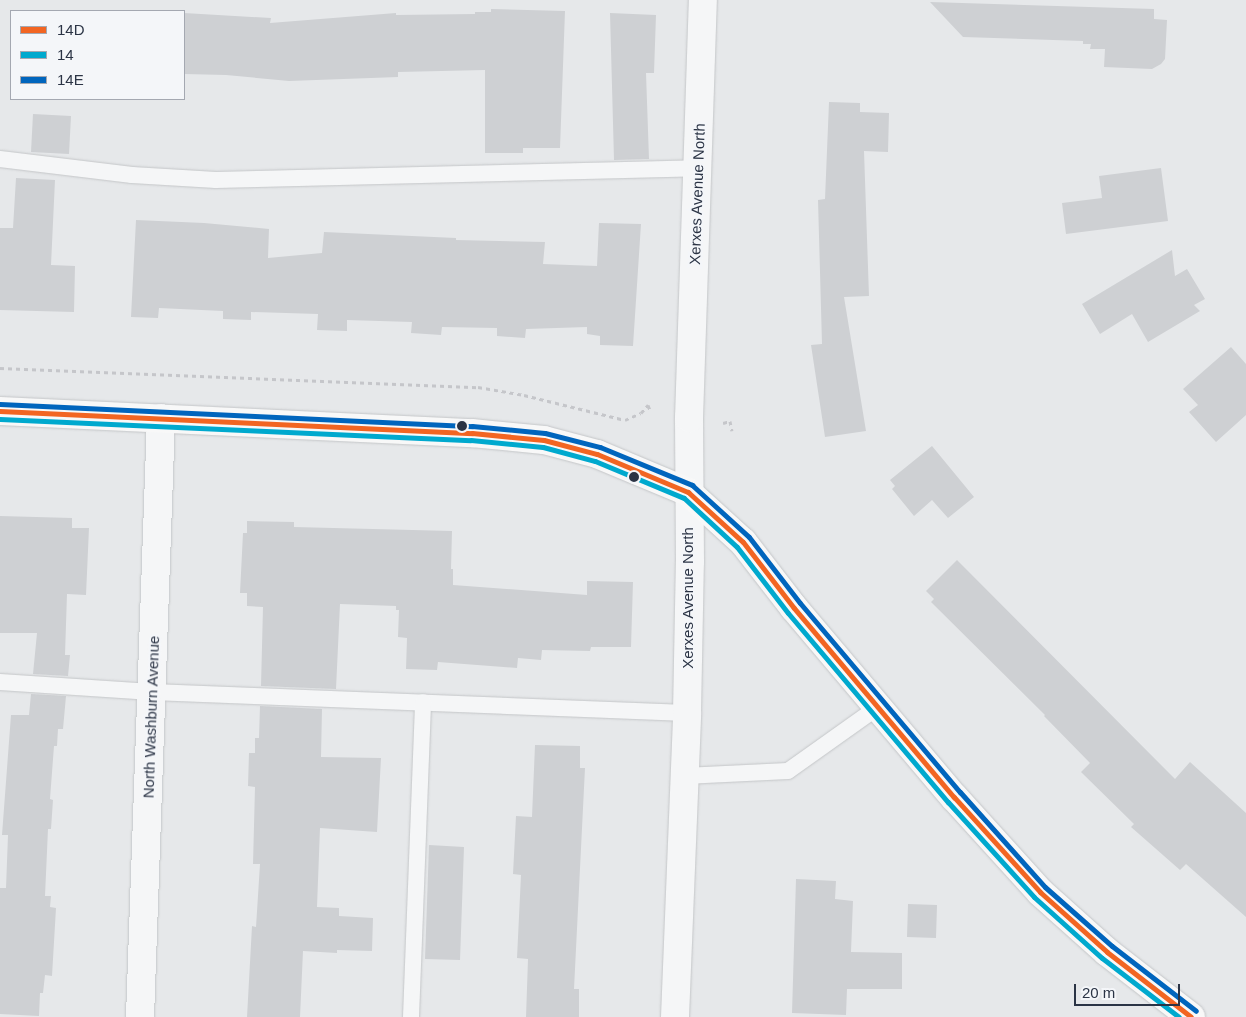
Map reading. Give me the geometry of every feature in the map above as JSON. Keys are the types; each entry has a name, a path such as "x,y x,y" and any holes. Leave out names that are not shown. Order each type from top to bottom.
{"street":[{"name":"Xerxes Avenue North","path":"674,1017 687,713 690,562 688,492 704,0"},
{"path":"0,411 472,432 544,440 597,454 688,492 743,542 794,608 954,797 1040,892 1107,952 1191,1017"},
{"name":"North Washburn Avenue","path":"140,1017 161,418"}],"lane":[{"path":"0,159 132,175 216,180 698,168"},
{"path":"0,682 152,692 687,713"},
{"path":"411,1017 423,702"},
{"path":"684,776 788,771 878,707"}],"path":[{"path":"0,368 478,387 524,395 625,420 641,413 648,406 650,410"},
{"path":"723,423 730,421 732,431"}],"building":[{"path":"930,2 1154,9 1154,19 1167,20 1165,59 1161,64 1152,69 1104,67 1105,49 1090,49 1091,44 1083,44 1083,41 963,37"},
{"path":"491,9 565,11 560,148 523,148 523,153 485,153 485,70 398,72 398,77 289,81 226,75 185,74 185,13 271,18 270,23 396,13 396,15 491,12"},
{"path":"610,13 656,15 654,73 646,73 649,159 614,160"},
{"path":"829,102 860,103 860,112 889,113 888,152 864,151 869,296 844,297 866,431 825,437 811,345 822,344 818,200 825,199"},
{"path":"33,114 71,116 69,154 31,152"},
{"path":"1161,168 1168,221 1066,234 1062,203 1102,198 1099,176"},
{"path":"16,178 55,180 51,265 75,266 74,312 0,310 0,228 13,228"},
{"path":"136,220 204,223 269,229 268,258 322,253 324,232 456,238 456,240 545,242 543,264 597,266 599,223 641,224 633,346 600,345 600,336 587,334 587,327 526,329 525,338 497,336 497,328 442,327 441,335 411,333 412,322 347,320 347,331 317,330 318,314 251,312 251,320 223,319 223,311 159,308 158,318 131,317"},
{"path":"1172,250 1175,276 1187,269 1205,299 1194,305 1200,311 1148,342 1132,314 1100,334 1082,304"},
{"path":"1231,347 1246,364 1246,415 1216,442 1189,412 1198,405 1183,389"},
{"path":"932,446 974,497 948,518 932,500 914,516 892,489 895,486 890,480"},
{"path":"0,516 72,518 72,528 89,528 86,595 67,594 65,655 70,655 68,676 33,674 37,633 0,633"},
{"path":"247,521 294,522 294,527 452,531 451,569 453,569 453,585 587,595 587,581 633,582 631,647 591,647 590,651 542,650 541,660 518,658 517,668 438,662 437,670 406,669 407,638 398,637 399,610 396,610 396,606 340,604 336,689 261,686 263,607 247,606 247,593 240,593 243,533 247,533"},
{"path":"957,560 1175,779 1190,762 1246,813 1246,917 1186,864 1180,870 1131,827 1134,824 1081,772 1090,763 1045,715 931,602 934,599 926,591"},
{"path":"31,694 66,696 63,729 58,729 57,746 54,746 50,799 53,800 51,829 48,829 45,896 51,896 50,907 56,908 52,976 45,975 43,993 40,993 39,1016 0,1014 0,888 6,888 8,835 2,835 11,715 29,715"},
{"path":"260,706 322,709 321,757 381,758 377,832 320,828 317,907 339,908 339,916 373,918 372,951 337,950 337,953 303,951 300,1017 247,1017 252,926 256,927 260,864 253,864 255,787 248,786 249,753 255,753 255,738 259,738"},
{"path":"535,745 580,746 580,768 585,768 574,989 579,989 579,1017 526,1017 528,959 517,958 521,875 513,874 516,816 532,817"},
{"path":"429,845 464,847 460,960 425,959"},
{"path":"796,879 836,881 835,899 853,901 851,952 902,953 902,989 847,989 846,1015 792,1013"},
{"path":"908,904 937,905 936,938 907,937"}],"transit line":[{"name":"14E","path":"0,404 472,426 545,433 600,447 692,485 749,537 800,603 960,792 1045,887 1112,946 1196,1011"},
{"name":"14D","path":"0,411 472,433 544,440 597,454 688,492 743,542 794,608 954,797 1040,892 1107,952 1191,1017"},
{"name":"14","path":"0,419 471,440 543,447 595,461 684,498 737,547 788,613 948,802 1034,897 1102,958 1179,1017"}]}
